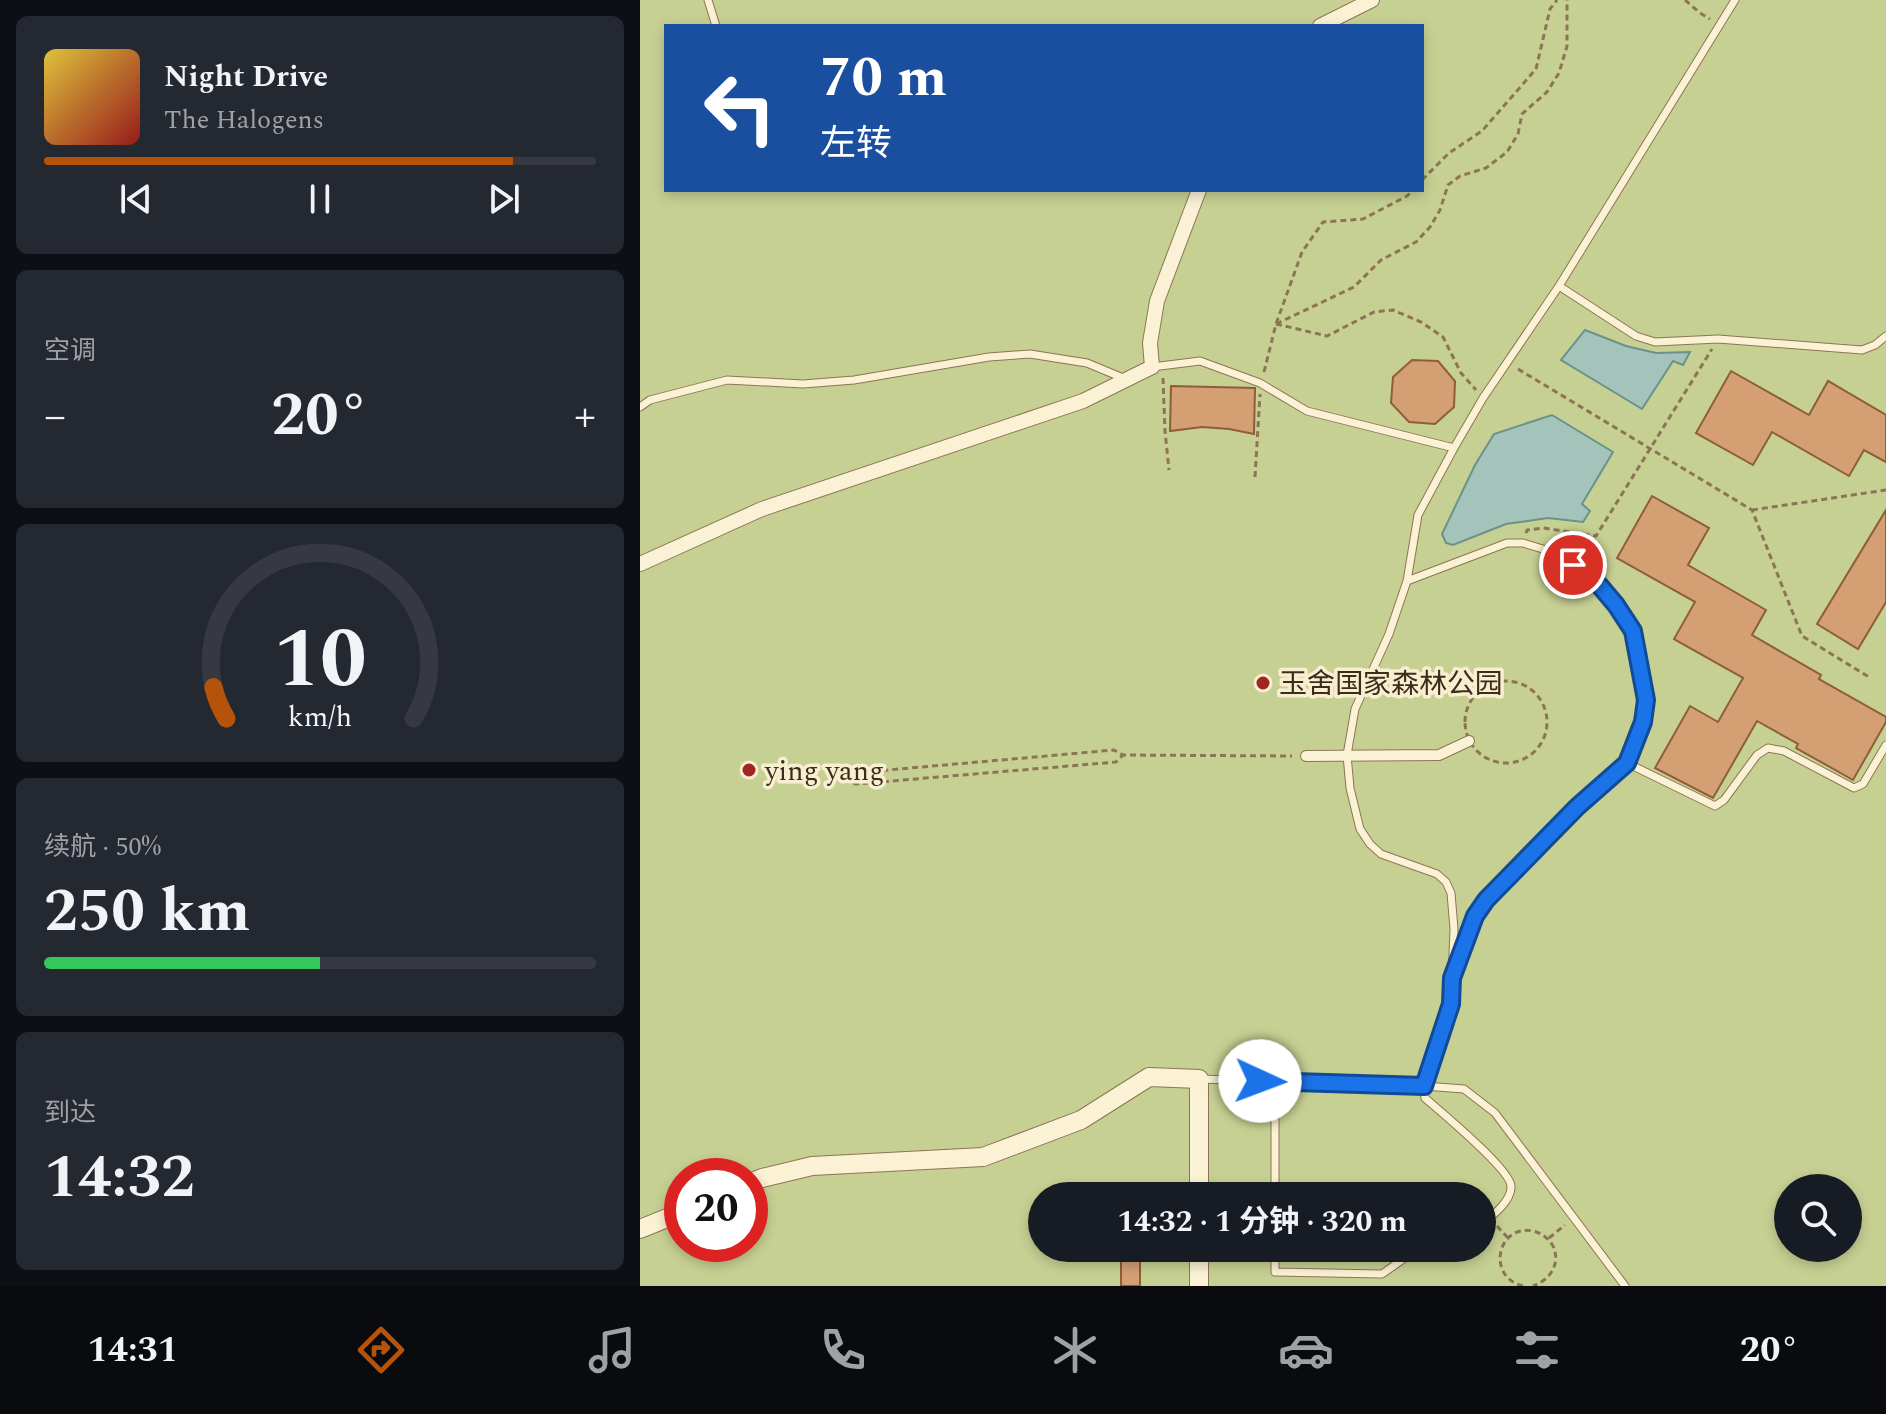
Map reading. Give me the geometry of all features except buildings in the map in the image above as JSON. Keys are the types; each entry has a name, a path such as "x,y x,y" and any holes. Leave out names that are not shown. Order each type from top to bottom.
{"street":[{"path":"1324,24 1372,0"},
{"path":"640,564 762,509 1083,401 1157,366 1150,343 1157,301 1198,192"},
{"path":"1306,756 1439,755 1469,741"},
{"path":"768,1177 812,1166 983,1157 1081,1120 1149,1077 1199,1079 1199,1182"},
{"path":"640,1229 664,1219"},
{"path":"1199,1262 1199,1286"}],"lane":[{"path":"708,0 715,24"},
{"path":"1496,1211 1511,1191 1506,1175 1479,1146 1425,1098 1424,1086 1451,1004 1454,929 1451,893 1446,882 1437,874 1381,854 1360,829 1350,788 1347,755 1355,709 1389,634 1407,581 1418,515 1483,398 1559,286 1735,0"},
{"path":"1559,286 1636,336 1655,342 1718,339 1862,350 1886,336"},
{"path":"640,407 650,400 727,380 803,384 854,380 989,357 1030,354 1087,363 1127,379"},
{"path":"1157,366 1200,361 1260,383 1307,411 1454,448"},
{"path":"1407,581 1507,543 1523,543 1546,550 1573,565 1608,595 1633,631 1646,700 1643,722 1627,763 1577,807 1486,900 1475,916 1452,978"},
{"path":"1627,763 1715,806 1724,800 1757,755 1768,748 1784,751 1854,788 1863,784 1886,745"},
{"path":"1199,1079 1464,1089 1495,1113 1625,1286"},
{"path":"1275,1082 1275,1182"},
{"path":"1275,1262 1275,1272 1382,1274 1397,1262"}],"path":[{"path":"1424,178 1449,153 1482,131 1536,69 1550,9 1557,0"},
{"path":"1276,324 1354,287 1381,260 1416,242 1440,210 1448,185 1460,176 1486,168 1507,152 1518,134 1522,114 1547,92 1559,73 1567,46 1567,0"},
{"path":"1685,0 1720,25"},
{"path":"1255,477 1260,383 1276,324 1302,252 1323,222 1363,219 1411,192"},
{"path":"1276,324 1327,336 1374,312 1393,310 1421,322 1443,337 1461,373 1483,398"},
{"path":"1523,543 1527,530 1543,528 1596,536 1718,339"},
{"path":"1508,363 1752,510 1802,636 1869,677"},
{"path":"1157,366 1169,470"},
{"path":"1752,510 1886,490"},
{"path":"1501,681 1530,689 1546,713 1542,742 1529,756 1510,763 1501,763 1482,755 1469,741 1466,712 1474,697 1483,688 1501,681"},
{"path":"1123,755 1116,762 856,784 844,779 854,773 1114,750 1123,755 1306,756"},
{"path":"1547,1239 1574,1218"},
{"path":"1496,1225 1508,1238"},
{"path":"1523,1286 1510,1280 1501,1267 1500,1251 1515,1233 1531,1231 1547,1239 1554,1250 1555,1266 1547,1279 1533,1286"}],"green space":[{"name":"玉舍国家森林公园","path":"640,0 1886,0 1886,1286 640,1286"}],"water":[{"path":"1585,330 1626,346 1656,353 1690,352 1683,365 1673,361 1642,409 1561,360"},
{"path":"1552,415 1613,452 1582,504 1590,511 1583,522 1548,518 1506,524 1453,545 1446,543 1442,534 1475,465 1494,434"}],"place":[{"name":"玉舍国家森林公园","path":"1263,683"},
{"name":"ying yang","path":"749,770"}],"route":[{"path":"1260,1081 1424,1086 1451,1004 1452,978 1475,916 1486,900 1577,807 1627,763 1643,722 1646,700 1633,631 1600,586 1573,565"}]}
